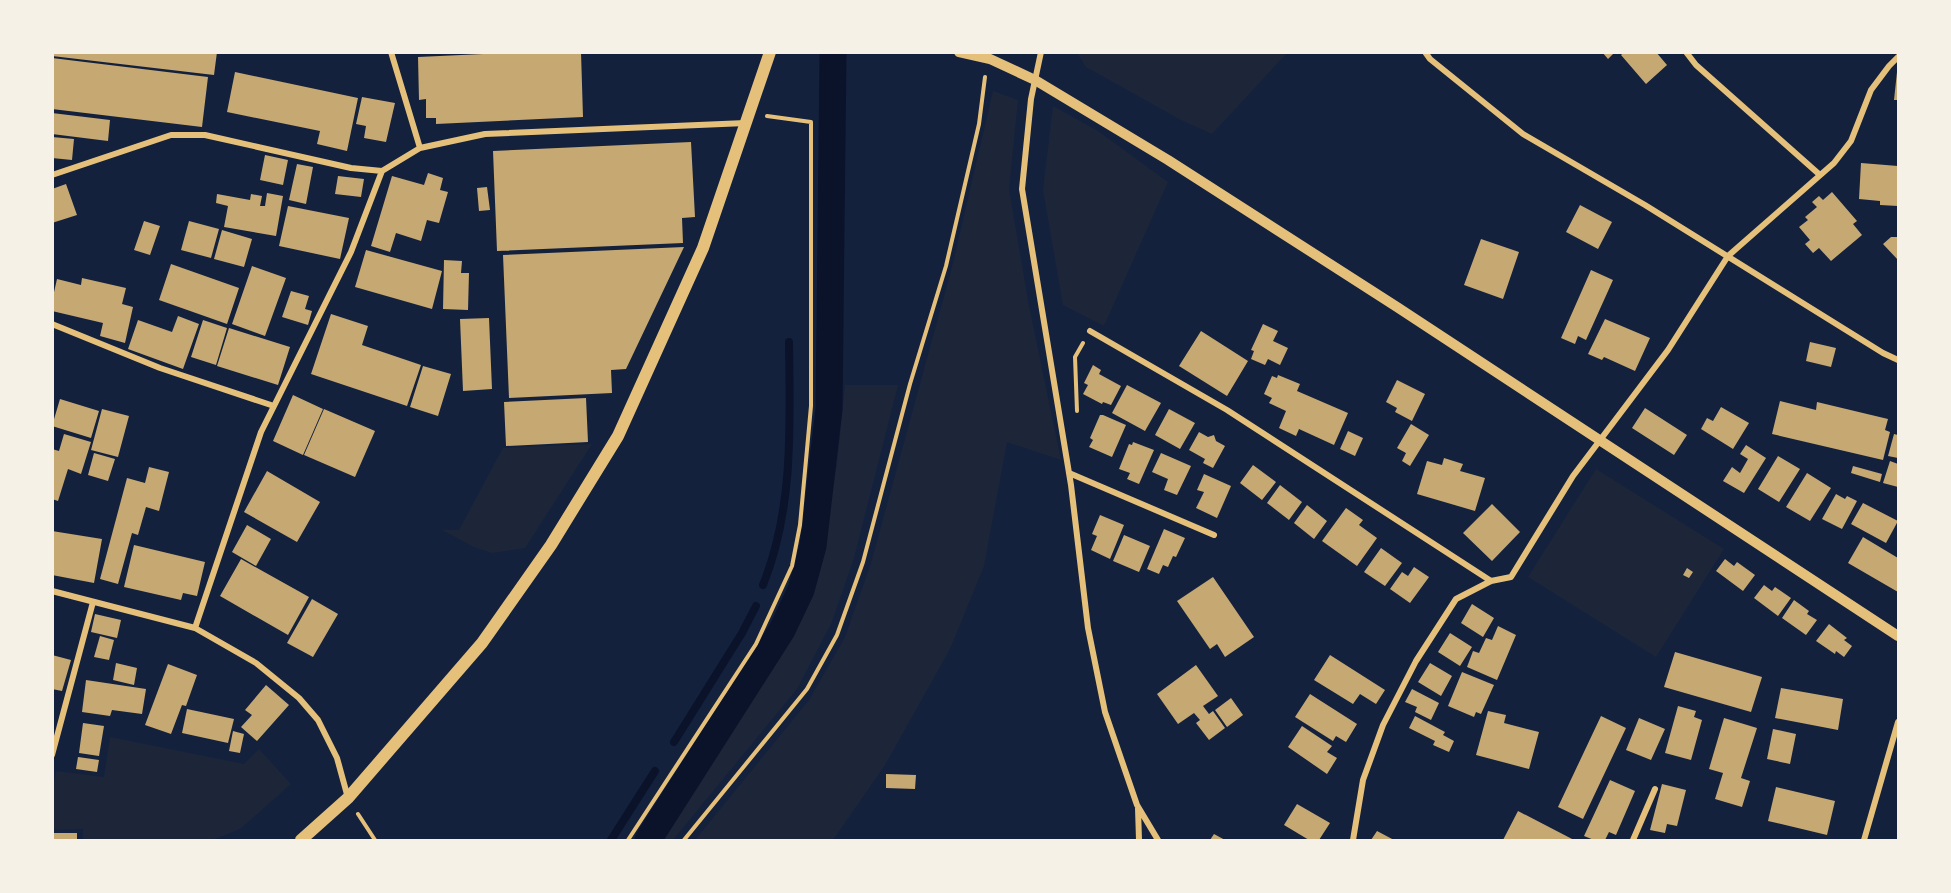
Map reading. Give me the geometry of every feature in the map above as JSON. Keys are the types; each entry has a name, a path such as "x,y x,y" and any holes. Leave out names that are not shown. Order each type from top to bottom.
{"main road":[{"path":"301,840 348,798 482,643 551,545 618,436 704,248 770,52"}],"street":[{"path":"391,52 420,148"},
{"path":"959,52 990,59 1035,80 1178,166 1899,636"},
{"path":"1041,52 1031,99 1022,189 1069,473 1088,628 1105,712 1137,806 1158,840"},
{"path":"1425,52 1430,59 1523,134 1645,205 1882,353 1899,360"},
{"path":"1686,52 1696,64 1820,175"},
{"path":"1353,840 1363,780 1383,725 1416,662 1456,599 1491,581 1511,577 1573,476 1668,351 1728,256 1834,163 1851,141 1871,90 1889,66 1899,57"},
{"path":"52,175 171,135 206,135 351,168 382,171 420,148 485,134 747,123"},
{"path":"195,628 261,432 351,252 382,171"},
{"path":"52,324 159,368 274,406"},
{"path":"1090,331 1227,410 1491,581"},
{"path":"1069,473 1214,535"},
{"path":"52,591 195,628 256,663 299,698 318,720 337,758 348,798"},
{"path":"52,755 93,602"},
{"path":"1864,840 1899,722"},
{"path":"1633,840 1655,789"},
{"path":"1137,806 1139,840"}],"path":[{"path":"684,840 807,689 837,635 863,562 910,384 946,266 979,124 990,59"},
{"path":"628,840 756,644 792,566 800,525 811,406 811,122 770,115 747,123"},
{"path":"1077,412 1075,357 1090,331"},
{"path":"348,798 375,840"}],"shaded area":[{"path":"1077,53 1287,53 1212,134 1181,120 1086,67"},
{"path":"993,91 1018,100 1009,189 1029,306 1061,460 1007,442 984,566 950,649 885,765 833,840 695,840 809,700 845,637 871,563 952,267"},
{"path":"1053,106 1098,131 1168,182 1104,326 1063,305 1043,190"},
{"path":"845,385 898,385 854,558 832,622 797,689 673,840 658,840 792,633 809,593 823,546 837,464"},
{"path":"592,444 525,548 492,553 474,547 442,530 459,530 503,448"},
{"path":"1596,469 1724,549 1656,657 1528,577"},
{"path":"110,737 244,764 259,749 291,784 240,829 212,840 83,840 83,829 53,830 53,787 56,771 104,777"}],"building":[{"path":"52,52 217,52 214,75 52,56"},
{"path":"581,52 583,117 436,124 436,118 426,118 426,99 419,100 418,57"},
{"path":"1602,52 1615,52 1608,59"},
{"path":"1624,52 1656,52 1667,65 1646,84 1621,55"},
{"path":"52,58 208,77 202,127 52,109"},
{"path":"235,72 358,98 347,151 317,144 320,131 227,112"},
{"path":"1897,72 1898,100 1894,100"},
{"path":"362,97 395,103 386,142 364,138 366,126 356,124"},
{"path":"52,113 110,120 108,141 52,134"},
{"path":"52,137 74,139 72,160 52,158"},
{"path":"691,142 695,217 682,218 683,243 497,251 493,151"},
{"path":"265,155 288,160 283,185 260,180"},
{"path":"1861,163 1898,166 1898,206 1880,205 1880,201 1859,199"},
{"path":"297,164 313,167 306,204 289,200"},
{"path":"428,173 443,178 440,190 448,192 439,223 427,220 421,241 396,233 390,252 371,246 392,176 424,185"},
{"path":"338,176 364,179 361,197 335,194"},
{"path":"66,184 77,215 52,223 52,189"},
{"path":"487,187 490,210 479,211 477,188"},
{"path":"1832,192 1857,221 1853,224 1862,235 1831,261 1819,248 1813,253 1805,244 1810,240 1799,227 1808,220 1805,217 1817,207 1812,202 1819,196 1823,200"},
{"path":"267,193 283,196 276,236 224,227 228,206 216,203 217,194 250,200 251,194 262,196 260,206 265,206"},
{"path":"1580,205 1612,222 1598,249 1566,232"},
{"path":"288,206 349,218 340,259 279,246"},
{"path":"144,221 160,226 150,255 134,250"},
{"path":"189,221 219,229 211,258 181,250"},
{"path":"222,230 252,239 244,267 214,259"},
{"path":"1891,237 1898,237 1898,260 1883,244"},
{"path":"1481,239 1519,252 1503,299 1464,285"},
{"path":"684,247 626,369 611,370 612,393 509,398 503,255"},
{"path":"366,250 442,271 432,309 355,287"},
{"path":"444,260 462,261 461,273 469,273 468,310 443,309"},
{"path":"171,264 239,288 227,324 159,300"},
{"path":"252,266 286,278 265,336 232,324"},
{"path":"1591,270 1613,280 1586,340 1578,336 1575,344 1561,338"},
{"path":"82,278 126,288 122,304 133,307 125,343 100,336 103,323 52,311 57,279 81,285"},
{"path":"291,291 309,296 305,309 312,311 308,325 282,317"},
{"path":"331,314 368,326 362,345 421,365 407,406 311,374"},
{"path":"178,316 199,324 183,369 128,349 138,320 172,332"},
{"path":"489,318 492,389 463,391 460,319"},
{"path":"1605,319 1650,338 1635,371 1604,357 1602,360 1588,354"},
{"path":"203,320 227,328 216,365 191,357"},
{"path":"1263,324 1278,331 1273,341 1288,348 1280,365 1268,359 1265,365 1251,359 1254,351 1251,350"},
{"path":"229,328 290,347 278,385 217,366"},
{"path":"1201,331 1248,361 1227,396 1179,366"},
{"path":"1810,342 1836,348 1831,367 1806,361"},
{"path":"1093,365 1101,370 1099,374 1121,386 1111,405 1103,402 1102,404 1083,394 1088,385 1084,383"},
{"path":"423,366 451,374 438,416 410,407"},
{"path":"1278,375 1300,384 1297,391 1348,413 1334,445 1299,429 1296,436 1279,428 1286,411 1269,403 1272,398 1264,394 1272,376 1277,378"},
{"path":"1397,380 1425,394 1412,421 1395,412 1397,408 1386,402"},
{"path":"1127,385 1161,403 1145,431 1112,413"},
{"path":"293,395 323,409 303,455 273,441"},
{"path":"586,398 588,442 506,446 504,402"},
{"path":"60,399 99,411 91,438 52,426"},
{"path":"1780,401 1816,410 1817,402 1888,419 1885,430 1890,432 1883,460 1772,434"},
{"path":"1721,407 1749,423 1733,449 1701,429 1707,418 1713,421"},
{"path":"1645,408 1687,435 1674,455 1632,428"},
{"path":"102,409 129,416 118,457 91,450"},
{"path":"324,409 375,431 355,477 304,455"},
{"path":"1169,409 1195,423 1180,449 1155,435"},
{"path":"1100,415 1126,425 1112,457 1089,447 1093,440 1090,438"},
{"path":"1411,424 1429,435 1410,466 1402,461 1406,453 1397,448"},
{"path":"1348,431 1363,438 1355,456 1340,449"},
{"path":"1199,432 1208,437 1214,435 1216,441 1225,446 1213,468 1203,463 1205,459 1189,450"},
{"path":"64,434 91,442 81,474 68,469 58,501 52,499 52,449 59,451"},
{"path":"1894,434 1898,435 1898,458 1888,456"},
{"path":"1133,442 1154,450 1139,484 1127,479 1130,473 1119,469 1129,444 1132,445"},
{"path":"1746,445 1766,458 1744,493 1723,481 1732,467 1740,473 1748,459 1740,454"},
{"path":"94,453 115,459 108,481 88,475"},
{"path":"1161,453 1191,466 1177,495 1164,490 1168,479 1152,472"},
{"path":"1778,456 1800,469 1779,502 1758,489"},
{"path":"1444,458 1463,464 1460,471 1485,478 1475,511 1417,494 1427,461 1442,465"},
{"path":"1890,461 1898,464 1898,487 1883,483"},
{"path":"1253,465 1276,482 1262,500 1240,483"},
{"path":"1853,466 1882,474 1880,482 1851,473"},
{"path":"149,467 169,472 159,511 146,507 138,535 132,533 118,584 100,579 127,478 145,483"},
{"path":"267,471 320,502 297,542 244,512"},
{"path":"1807,473 1831,488 1810,521 1786,507"},
{"path":"1204,474 1231,486 1217,518 1196,508 1204,492 1197,490"},
{"path":"1280,485 1302,502 1289,520 1267,503"},
{"path":"1836,494 1845,499 1847,496 1857,501 1842,529 1822,519"},
{"path":"1863,503 1898,521 1886,543 1851,524"},
{"path":"1492,504 1520,532 1492,561 1463,533"},
{"path":"1307,505 1327,521 1314,539 1294,523"},
{"path":"1346,508 1363,520 1359,525 1377,538 1357,566 1322,541"},
{"path":"1100,515 1124,525 1110,559 1091,550 1097,536 1092,534"},
{"path":"247,525 271,539 256,566 232,552"},
{"path":"1164,529 1185,538 1176,557 1173,556 1168,567 1163,565 1159,574 1147,569"},
{"path":"52,531 102,539 94,583 52,575"},
{"path":"1124,535 1150,546 1139,572 1113,561"},
{"path":"1863,537 1898,558 1898,592 1848,563"},
{"path":"134,545 205,562 197,596 183,593 181,600 124,587"},
{"path":"1381,548 1402,563 1385,586 1364,572"},
{"path":"241,559 309,597 288,635 220,596"},
{"path":"1725,559 1734,566 1737,562 1755,575 1743,591 1716,571"},
{"path":"1414,567 1429,577 1410,603 1390,589 1402,572 1408,576"},
{"path":"1687,568 1693,572 1689,578 1683,575"},
{"path":"1213,577 1254,637 1225,657 1217,644 1210,649 1177,601"},
{"path":"1764,585 1772,591 1775,587 1791,598 1778,616 1754,598"},
{"path":"312,599 338,614 313,657 287,643"},
{"path":"1794,600 1809,611 1807,614 1817,620 1806,635 1782,618"},
{"path":"1472,604 1494,618 1483,637 1461,623"},
{"path":"95,614 121,620 117,638 91,632"},
{"path":"1829,624 1847,638 1844,640 1852,646 1844,657 1836,651 1835,654 1816,641"},
{"path":"1498,626 1516,635 1497,680 1467,667 1473,651 1479,653 1486,638 1492,640"},
{"path":"1450,633 1472,647 1460,666 1438,652"},
{"path":"100,636 114,640 109,660 94,657"},
{"path":"1675,652 1762,677 1751,712 1664,687"},
{"path":"52,655 71,660 62,691 52,689"},
{"path":"1330,655 1385,690 1376,704 1360,694 1353,704 1314,680"},
{"path":"116,663 137,668 134,685 113,680"},
{"path":"1430,663 1452,676 1441,696 1418,682"},
{"path":"168,664 197,675 186,706 182,705 171,734 145,725"},
{"path":"1196,665 1218,696 1203,706 1209,714 1213,711 1225,728 1209,740 1196,723 1200,720 1194,713 1178,724 1157,694"},
{"path":"1462,672 1494,685 1481,714 1476,712 1474,717 1448,706"},
{"path":"86,680 146,689 142,714 112,710 110,716 82,712"},
{"path":"266,685 289,705 257,741 241,727 252,715 245,710"},
{"path":"1781,688 1843,699 1838,730 1775,718"},
{"path":"1412,689 1439,703 1431,720 1415,712 1417,707 1405,702"},
{"path":"1310,694 1357,724 1346,742 1336,736 1333,741 1295,717"},
{"path":"1231,698 1243,715 1227,727 1215,710"},
{"path":"1678,706 1696,711 1694,717 1702,720 1691,760 1665,753"},
{"path":"187,709 234,719 228,743 182,733"},
{"path":"1488,711 1506,715 1504,723 1539,732 1529,769 1476,755"},
{"path":"1415,716 1445,732 1443,735 1454,741 1449,752 1433,745 1435,741 1409,728"},
{"path":"1601,716 1626,728 1583,819 1558,807"},
{"path":"1639,718 1665,729 1651,760 1626,750"},
{"path":"1724,718 1757,728 1741,778 1750,781 1742,807 1715,799 1723,773 1709,769"},
{"path":"83,723 104,726 99,756 79,753"},
{"path":"1302,726 1332,746 1327,752 1337,758 1327,774 1288,747"},
{"path":"1773,729 1796,734 1790,764 1767,759"},
{"path":"233,731 244,734 240,753 229,751"},
{"path":"78,757 99,760 97,772 76,769"},
{"path":"886,774 916,775 915,789 886,788"},
{"path":"1610,780 1635,791 1616,835 1609,832 1605,840 1594,840 1584,836"},
{"path":"1662,784 1686,790 1677,826 1667,824 1665,833 1650,830"},
{"path":"1776,787 1835,801 1827,835 1768,821"},
{"path":"1297,804 1330,823 1319,840 1309,840 1284,825"},
{"path":"1518,811 1574,840 1503,840"},
{"path":"1377,831 1394,840 1371,840"},
{"path":"52,833 77,833 77,840 52,840"},
{"path":"1214,834 1225,840 1210,840"}],"waterway":[{"path":"648,840 782,630 801,590 813,546 829,409 833,52"},
{"path":"763,585 773,556 785,496 790,404 789,342"},
{"path":"674,742 742,633 756,606"},
{"path":"611,840 655,771"}]}
